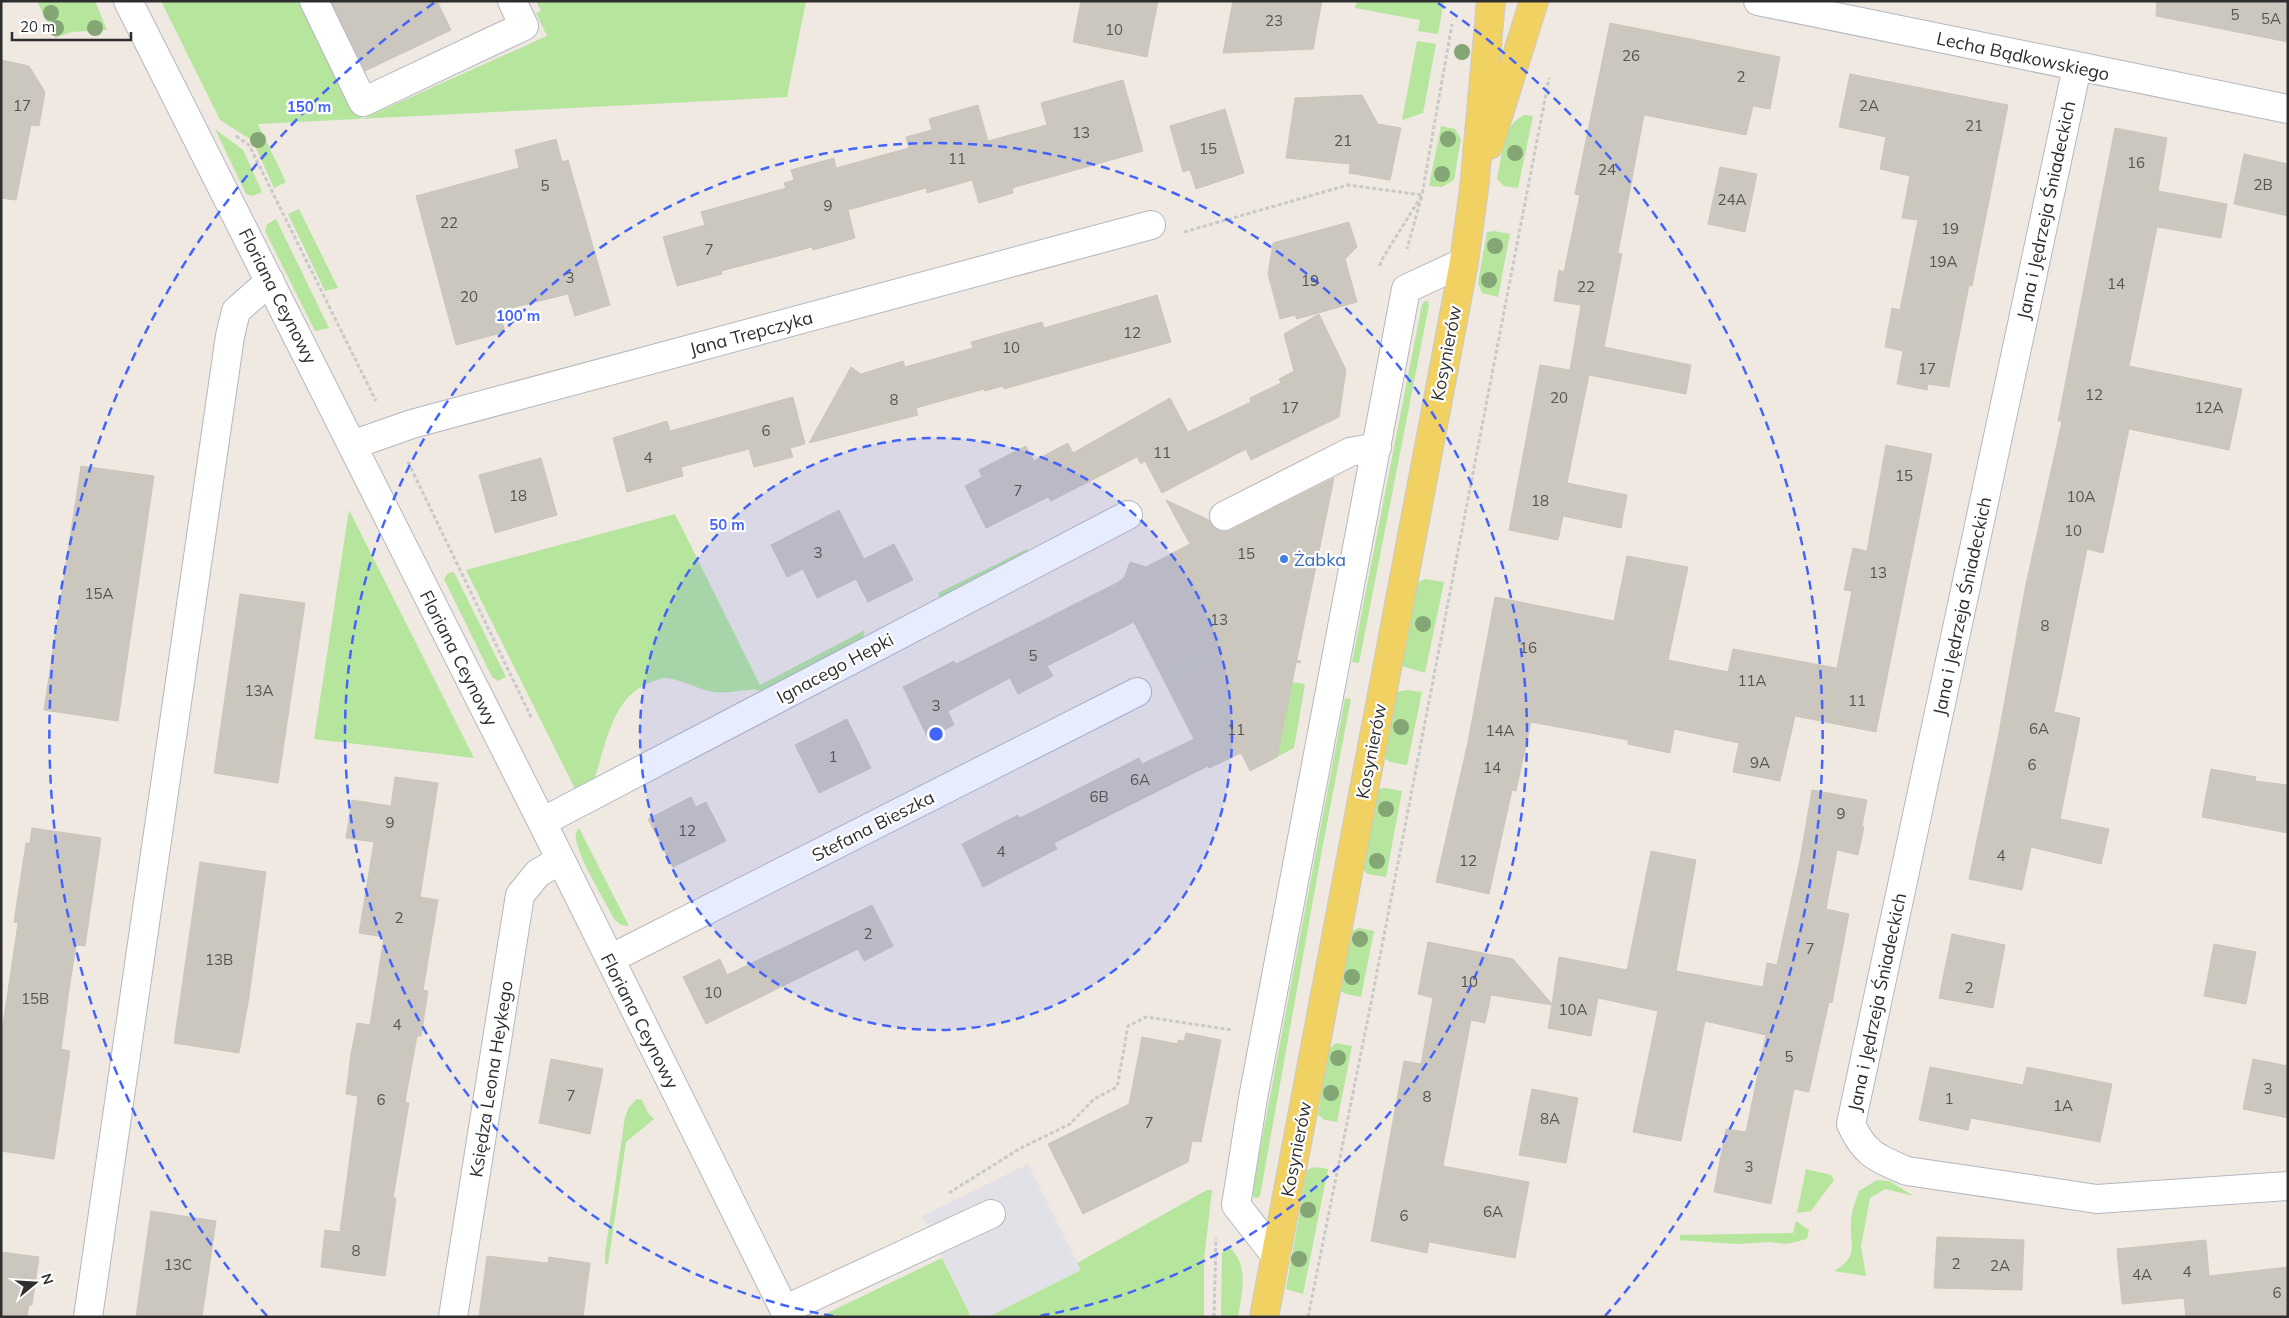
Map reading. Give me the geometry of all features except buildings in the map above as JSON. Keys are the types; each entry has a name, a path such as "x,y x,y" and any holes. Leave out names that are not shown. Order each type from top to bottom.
{"main road":[{"name":"Kosynierów","path":"1264,1315 1464,262 1474,189 1491,1"},
{"name":"Kosynierów","path":"1474,189 1522,45 1534,1"}],"street":[{"name":"Floriana Ceynowy","path":"128,1 542,822 786,1313"},
{"path":"314,1 363,102 524,26 512,1"},
{"name":"Lecha Bądkowskiego","path":"1758,1 2288,109"},
{"name":"Jana i Jędrzeja Śniadeckich","path":"2077,67 1851,1124 1860,1143 1880,1160 1907,1171 2097,1199 2288,1186"},
{"name":"Jana Trepczyka","path":"352,444 393,431 1151,225"},
{"path":"1276,1256 1236,1205 1252,1098 1406,289 1464,262"},
{"path":"88,1317 230,336 236,311 270,281"},
{"path":"1224,516 1350,452 1377,447"},
{"name":"Ignacego Hepki","path":"542,822 1128,514"},
{"name":"Stefana Bieszka","path":"610,959 1138,692"},
{"name":"Księdza Leona Heykego","path":"453,1317 520,895 538,873 561,860"},
{"path":"786,1313 991,1214"}],"path":[{"path":"1308,1317 1371,1003 1550,71"},
{"path":"234,134 249,144 372,396 393,431 536,727"},
{"path":"1151,225 1172,236 1348,185 1422,195 1406,252 1406,289"},
{"path":"1138,692 1221,652 1277,657 1334,670"},
{"path":"946,1194 1019,1149 1070,1124 1094,1099 1117,1087 1128,1026 1146,1018 1232,1030"},
{"path":"1214,1317 1216,1239"}],"shaded area":[{"path":"1028,1164 1081,1270 988,1317 971,1317 922,1216"}],"green space":[{"path":"37,1 95,1 107,30 71,32 55,38"},
{"path":"161,1 303,1 362,119 258,124 286,182 274,188 253,141 220,120"},
{"path":"536,1 806,1 787,97 363,119 547,36 536,13 541,11"},
{"path":"1357,1 1444,1 1438,34 1418,31 1420,20 1355,8"},
{"path":"1417,41 1436,44 1423,113 1402,120"},
{"path":"1525,115 1533,116 1518,188 1504,186 1497,179 1504,142 1512,125 1517,119"},
{"path":"1441,126 1455,129 1461,139 1454,180 1442,187 1429,186"},
{"path":"215,129 243,150 262,192 252,196 246,194"},
{"path":"299,209 338,288 325,291 288,214"},
{"path":"276,219 329,328 315,331 265,231 267,224"},
{"path":"1494,231 1510,234 1498,297 1482,293 1478,283 1487,232"},
{"path":"1428,301 1429,305 1359,663 1352,662 1422,304"},
{"path":"349,510 474,758 314,739"},
{"path":"675,514 760,685 865,630 863,638 768,693 754,690 713,692 665,678 651,682 627,698 612,723 594,780 575,789 466,570"},
{"path":"1027,549 1029,556 940,599 938,593"},
{"path":"454,572 506,677 498,681 492,677 444,579 448,573"},
{"path":"1425,579 1444,582 1425,673 1402,666 1417,583"},
{"path":"1291,682 1305,684 1294,748 1277,757"},
{"path":"1407,690 1422,692 1407,765 1390,762 1384,758 1396,692"},
{"path":"1345,698 1351,699 1260,1196 1254,1198 1252,1192"},
{"path":"1385,788 1402,791 1386,877 1367,874 1362,867 1377,789"},
{"path":"579,828 629,926 621,925 614,919 592,879 578,847 576,832"},
{"path":"1359,928 1374,931 1361,997 1346,994 1339,990 1349,932"},
{"path":"1336,1043 1352,1046 1337,1122 1325,1120 1318,1115 1329,1049"},
{"path":"637,1099 642,1100 648,1113 654,1119 626,1142 608,1264 605,1264 625,1117 629,1107"},
{"path":"1314,1167 1328,1169 1303,1294 1286,1289 1307,1170"},
{"path":"1806,1169 1831,1175 1834,1180 1811,1211 1797,1213"},
{"path":"1877,1180 1889,1181 1914,1196 1885,1189 1870,1198 1861,1246 1866,1276 1834,1271 1842,1266 1850,1256 1852,1244 1851,1218 1859,1191"},
{"path":"1207,1190 1212,1190 1204,1260 1204,1317 988,1317 1081,1270 1077,1263"},
{"path":"1796,1221 1809,1230 1807,1239 1787,1244 1769,1242 1738,1244 1680,1240 1680,1235 1793,1233"},
{"path":"1228,1246 1235,1253 1242,1270 1243,1279 1238,1317 1221,1317 1222,1252"},
{"path":"942,1258 971,1317 821,1317 821,1316"}],"place":[{"name":"Żabka","path":"1284,559"}]}
